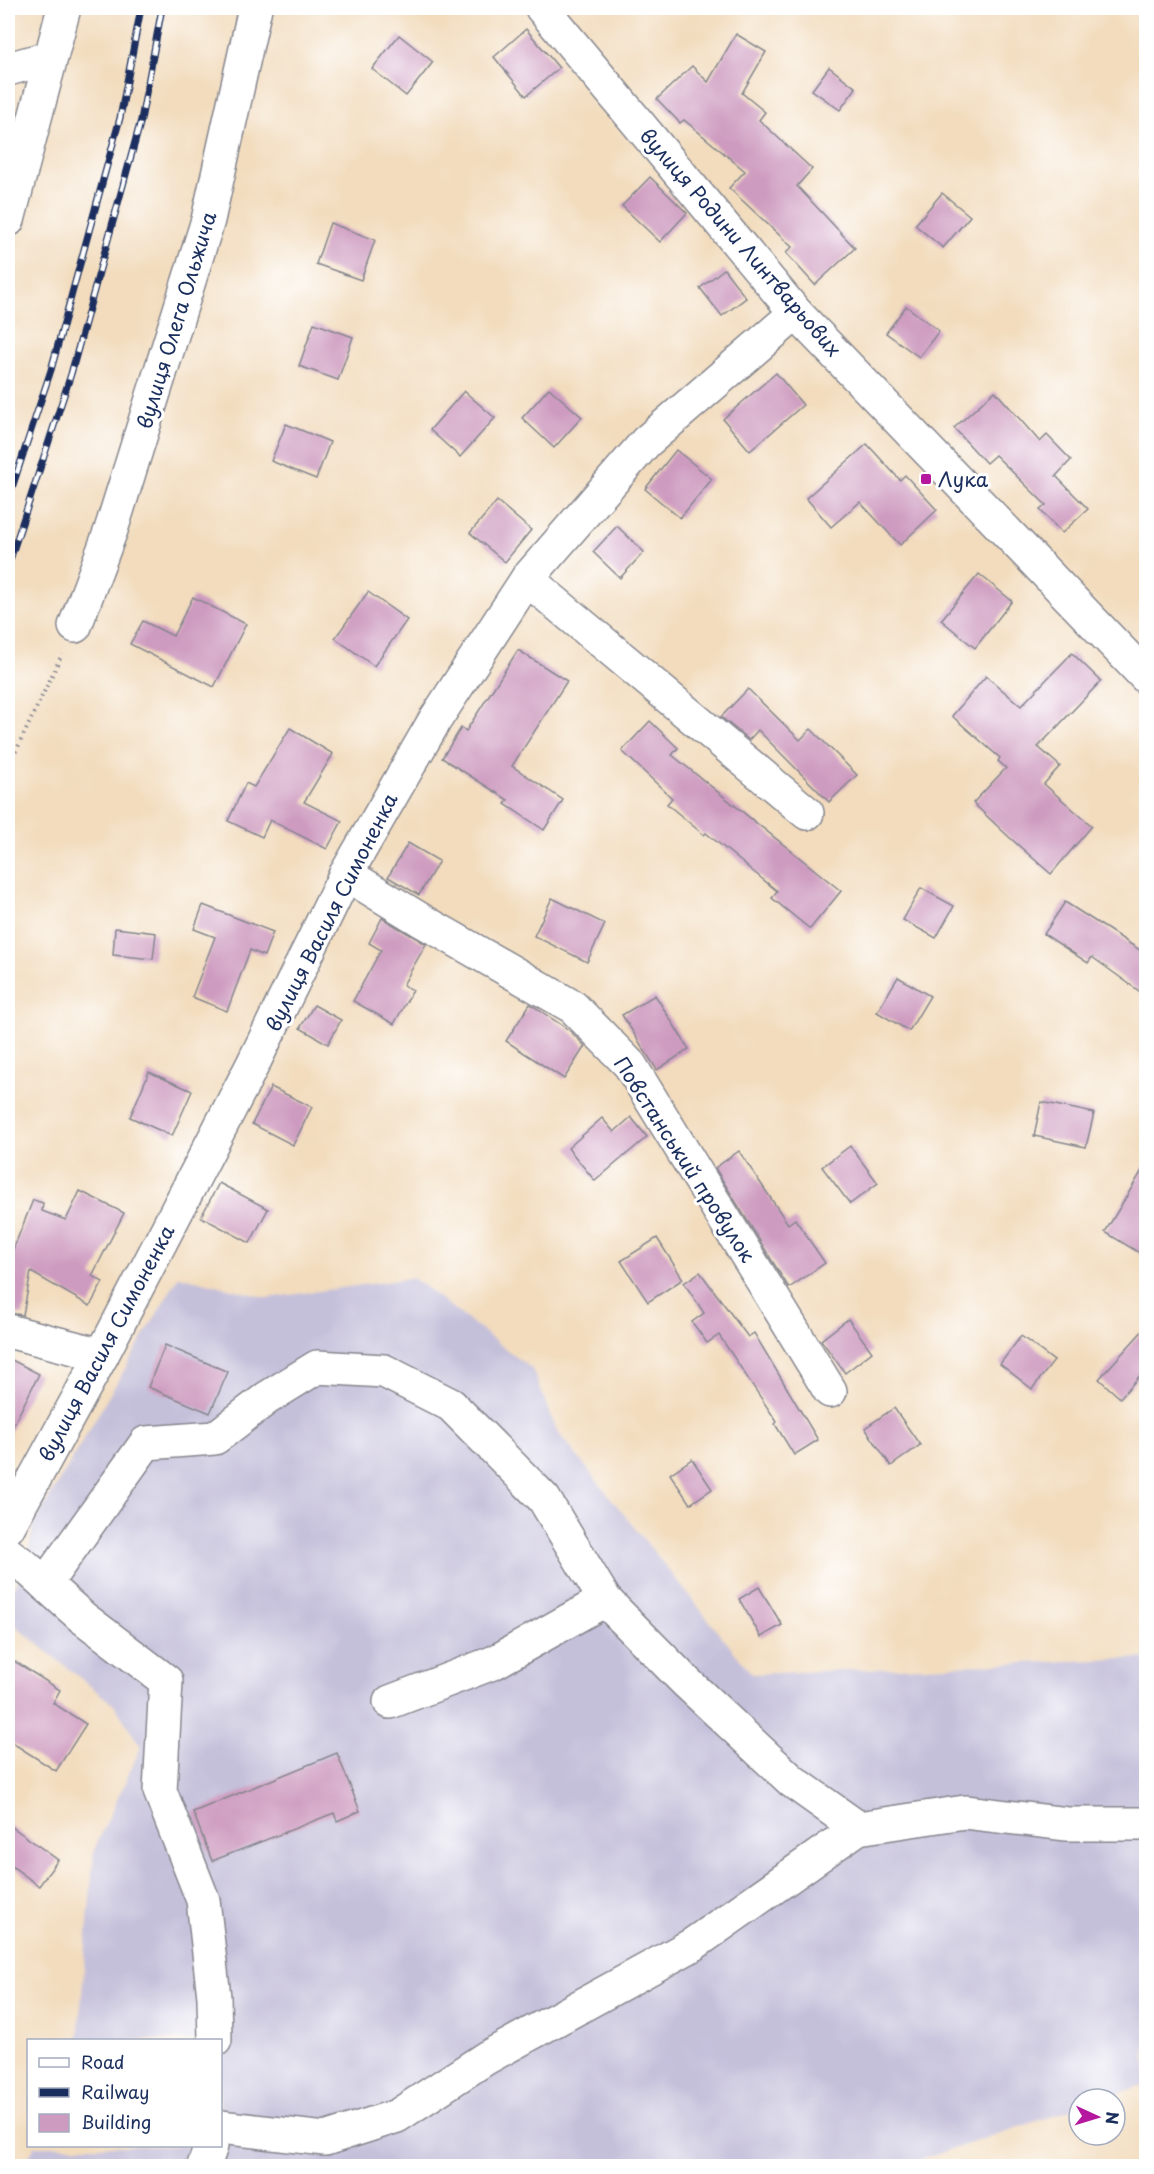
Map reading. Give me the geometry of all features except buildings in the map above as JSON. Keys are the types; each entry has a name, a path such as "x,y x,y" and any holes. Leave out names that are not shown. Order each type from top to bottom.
{"street":[{"path":"8,220 64,8"},
{"name":"вулиця Олега Ольжича","path":"75,626 111,530 208,220 255,8"},
{"name":"вулиця Родини Линтварьових","path":"542,8 796,313 1146,677"},
{"path":"8,69 51,57"},
{"name":"вулиця Василя Симоненка","path":"8,1527 102,1355 253,1064 346,874 435,720 527,579 646,442 796,313"},
{"path":"527,579 807,813"},
{"name":"Повстанський провулок","path":"346,874 573,1007 630,1065 830,1391"},
{"path":"8,1331 102,1355"},
{"path":"45,1584 146,1443 215,1438 267,1398 317,1367 384,1371 451,1405 544,1499 605,1600 684,1680 792,1780 858,1828"},
{"path":"8,1554 82,1617 166,1681 160,1791 203,1900 214,1996 215,2039"},
{"path":"390,1702 495,1662 605,1600"},
{"path":"222,2127 325,2139 397,2116 486,2058 692,1945 858,1828 965,1812 1067,1824 1146,1824"},
{"path":"204,2166 210,2147"}],"path":[{"path":"8,768 75,626"}],"shaded area":[{"path":"179,1276 268,1298 413,1278 532,1369 557,1431 752,1674 1146,1658 1146,2084 1127,2090 1127,2087 1067,2087 1067,2111 902,2166 23,2166 34,2147 222,2147 222,2039 78,2039 94,1850 141,1747 115,1706 8,1620 8,1597 26,1567 33,1526"}],"railway":[{"path":"8,500 51,370 120,118 141,8"},
{"path":"8,566 71,374 141,120 162,8"}],"place":[{"name":"Лука","path":"926,479"}]}
